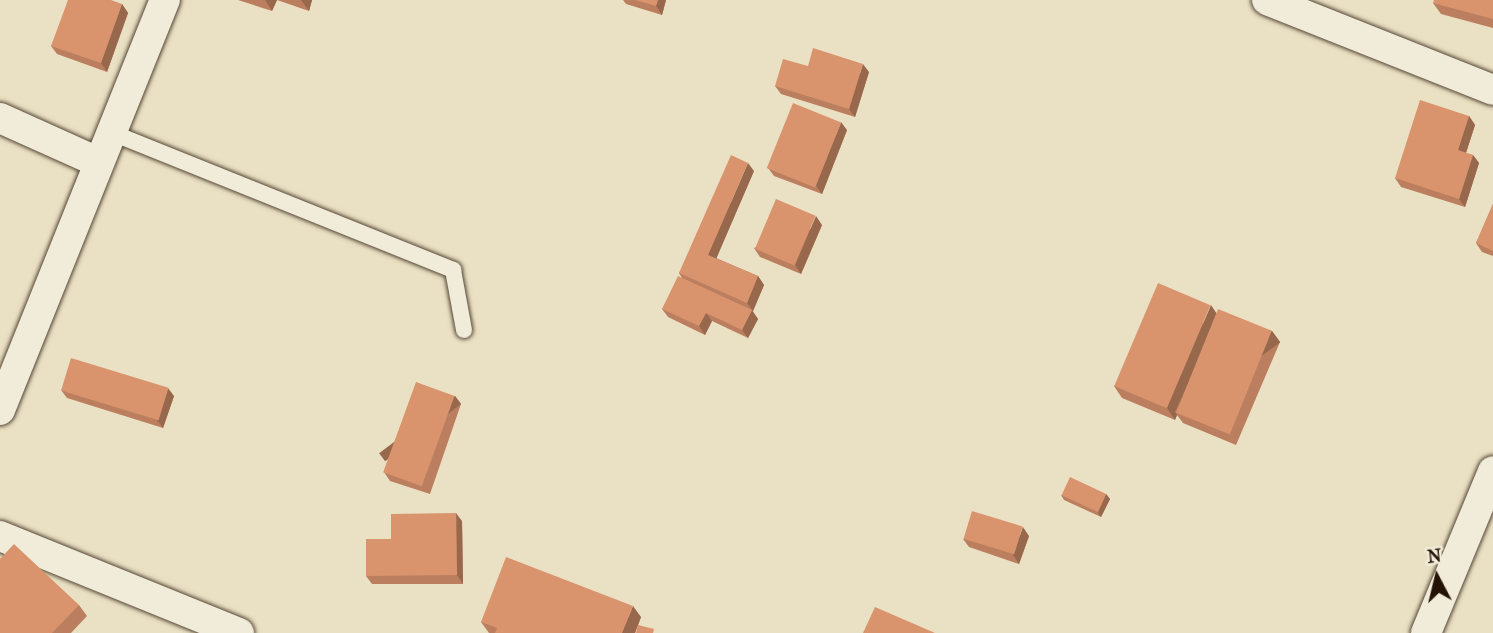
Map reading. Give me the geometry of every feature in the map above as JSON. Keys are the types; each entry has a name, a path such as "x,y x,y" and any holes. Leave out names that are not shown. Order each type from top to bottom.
{"street":[{"path":"0,410 165,0"},
{"path":"1268,0 1493,90"},
{"path":"0,118 98,162"},
{"path":"1426,633 1493,471"},
{"path":"0,536 239,633"}],"lane":[{"path":"110,132 453,270 464,330"}],"building":[{"path":"68,0 111,0 122,4 101,63 51,46"},
{"path":"635,0 658,0 656,6"},
{"path":"1434,0 1493,0 1493,19 1433,3"},
{"path":"813,48 863,64 849,109 775,86 783,59 808,66"},
{"path":"1420,100 1469,116 1458,150 1473,155 1459,199 1395,178"},
{"path":"793,103 841,122 815,187 767,168"},
{"path":"731,155 748,163 708,255 758,276 747,303 679,273"},
{"path":"776,199 816,216 794,266 755,249"},
{"path":"1493,204 1493,251 1476,243"},
{"path":"678,276 752,310 742,330 706,313 699,326 662,309"},
{"path":"1158,283 1210,305 1167,408 1114,386"},
{"path":"1218,309 1272,331 1230,435 1176,413"},
{"path":"71,358 169,388 159,420 61,391"},
{"path":"416,382 455,396 422,486 383,472"},
{"path":"1070,477 1106,494 1098,512 1062,495"},
{"path":"972,511 1023,526 1014,554 964,539"},
{"path":"456,513 457,575 366,576 366,539 391,539 391,514"},
{"path":"14,544 79,605 52,633 0,633 0,559"},
{"path":"506,557 633,606 622,633 495,633 497,628 481,622"},
{"path":"875,607 935,633 863,633"},
{"path":"638,625 654,629 653,633 636,633"}]}
